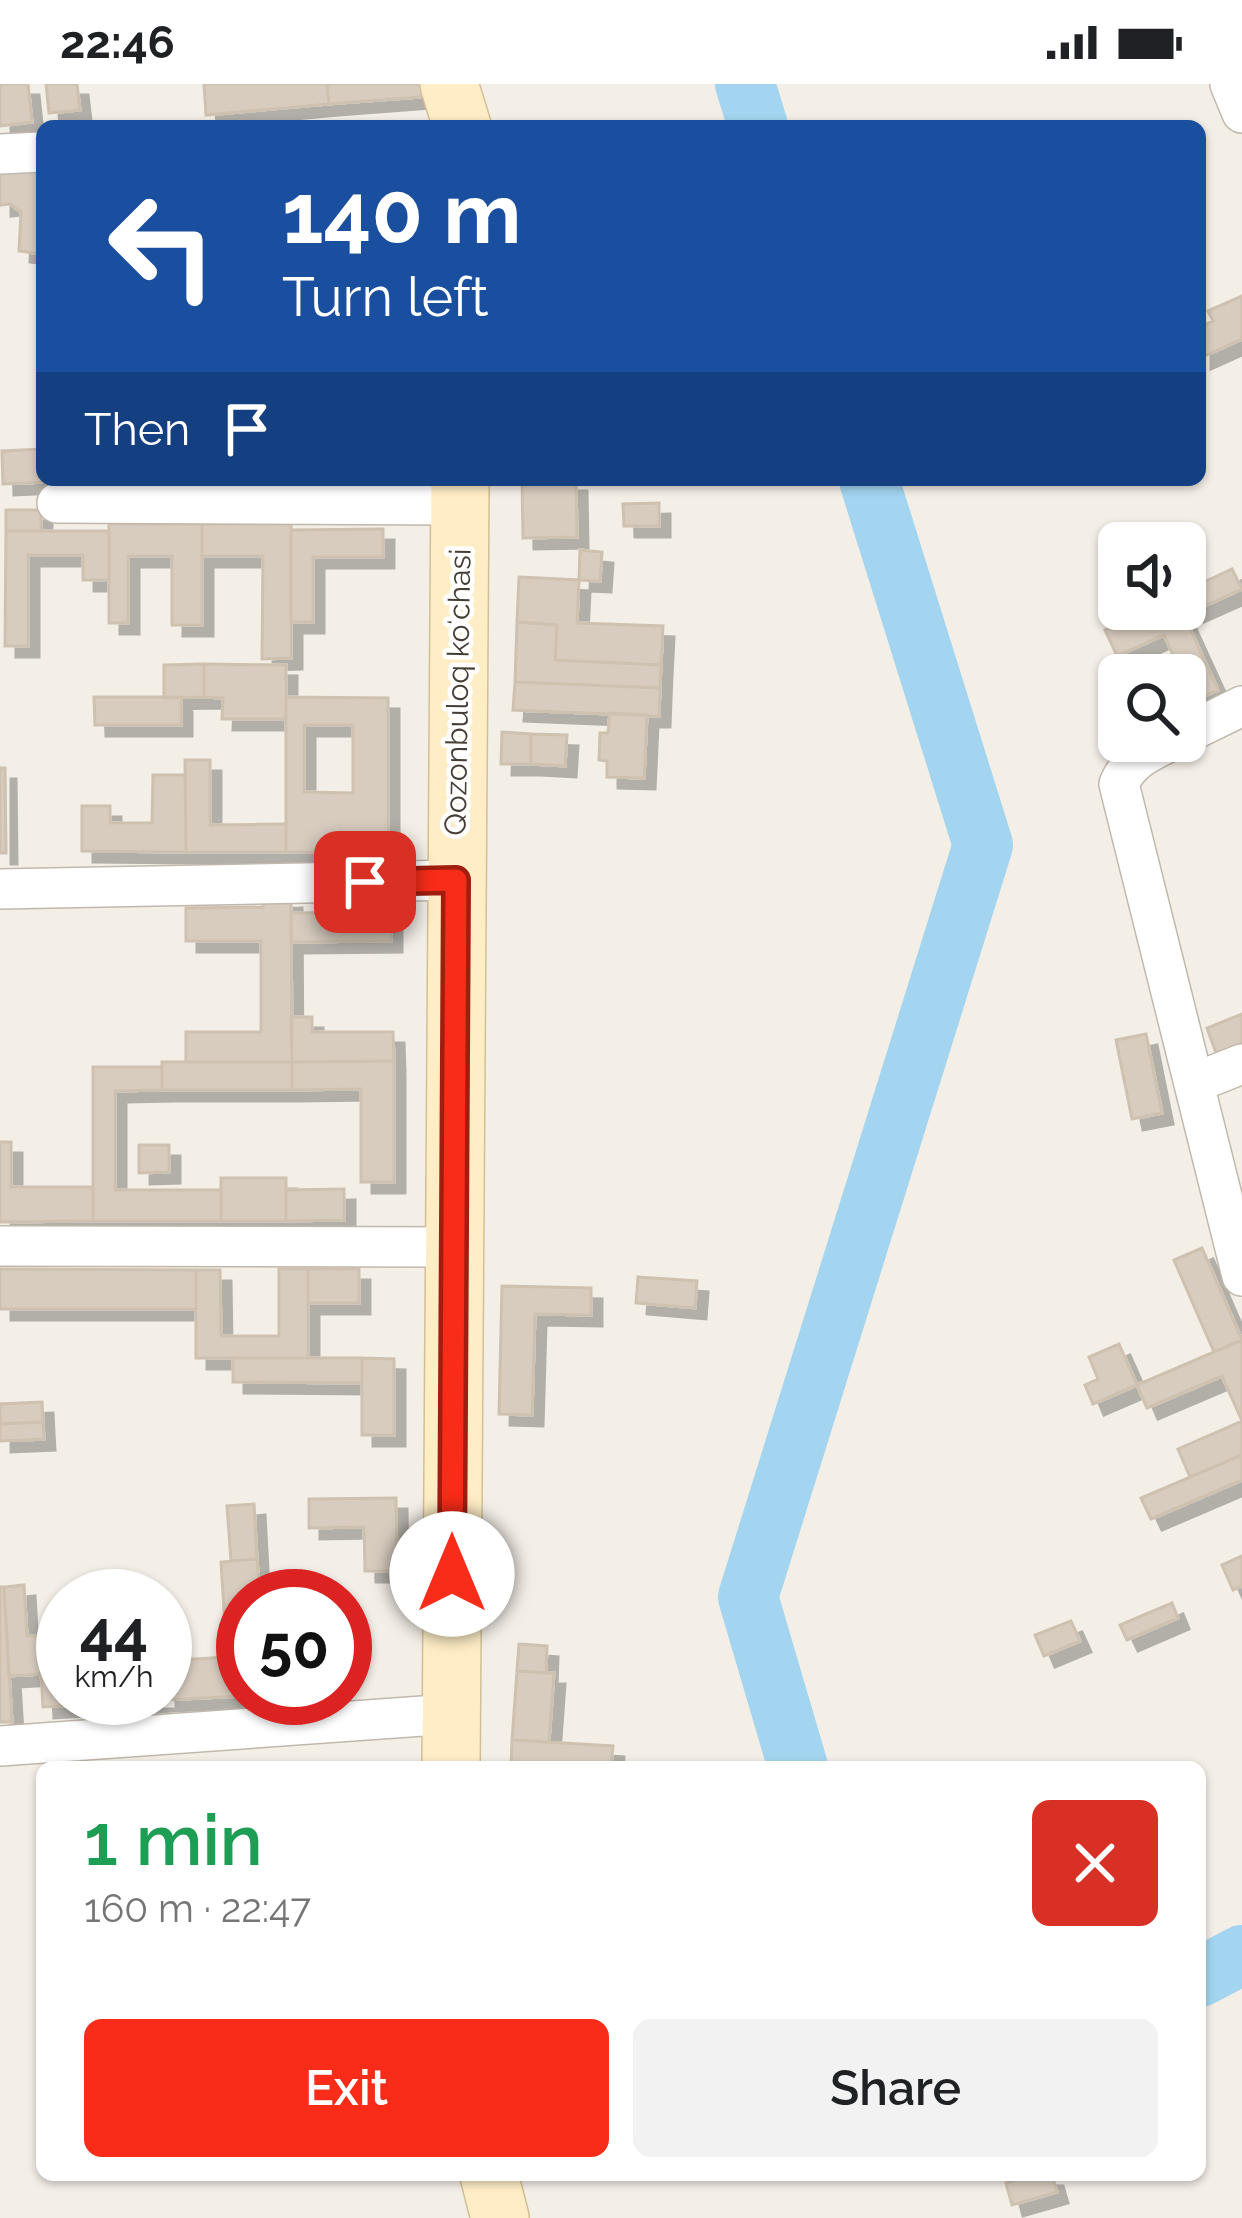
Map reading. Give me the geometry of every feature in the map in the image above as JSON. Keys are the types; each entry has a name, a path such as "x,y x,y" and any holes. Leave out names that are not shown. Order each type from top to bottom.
{"main road":[{"path":"449,84 460,120"},
{"name":"Qozonbuloq koʻchasi","path":"451,1741 460,493"},
{"path":"491,2181 500,2218"}],"street":[{"path":"1229,84 1242,113"},
{"path":"0,154 36,152"},
{"path":"57,503 460,493"},
{"path":"1206,724 1242,706"},
{"path":"1134,762 1119,784 1242,1276"},
{"path":"0,889 456,880"},
{"path":"1194,1083 1242,1064"},
{"path":"0,1246 453,1247"},
{"path":"0,1746 451,1741"}],"building":[{"path":"0,84 28,84 32,122 0,126"},
{"path":"46,84 77,84 80,110 49,113"},
{"path":"204,84 327,84 329,104 206,115"},
{"path":"327,84 431,84 432,96 329,104"},
{"path":"36,161 36,253 19,251 21,212 10,204 0,205 0,165"},
{"path":"1242,296 1242,339 1206,355 1206,324 1213,321 1208,311"},
{"path":"36,449 36,482 3,484 2,451"},
{"path":"522,486 576,486 577,537 523,538"},
{"path":"659,503 659,526 624,526 623,504"},
{"path":"6,510 41,510 41,531 6,531"},
{"path":"109,524 202,524 202,625 172,625 172,556 128,556 128,623 109,623"},
{"path":"202,524 291,524 291,658 262,659 263,556 202,556"},
{"path":"383,529 383,557 313,557 313,622 291,622 291,530"},
{"path":"6,531 109,531 109,580 83,580 83,555 28,555 28,646 5,646"},
{"path":"580,550 602,552 600,581 579,580"},
{"path":"1232,569 1242,589 1206,605 1206,581"},
{"path":"519,577 579,580 577,623 663,626 661,665 555,660 557,625 517,622"},
{"path":"517,622 557,625 555,660 661,665 660,688 515,682"},
{"path":"1105,630 1191,630 1202,654 1172,654 1164,635 1116,654"},
{"path":"204,664 204,697 164,698 164,665"},
{"path":"204,664 286,665 286,719 222,719 223,698 204,697"},
{"path":"1206,664 1218,690 1206,695"},
{"path":"515,682 660,688 659,716 513,710"},
{"path":"94,697 181,697 181,725 95,725"},
{"path":"286,697 388,698 388,852 286,852","holes":["304,725 353,725 353,793 304,792"]},
{"path":"610,713 647,715 644,778 607,777 607,761 599,760 600,733 608,733"},
{"path":"502,732 531,734 531,764 501,764"},
{"path":"531,734 567,735 565,766 531,764"},
{"path":"185,760 210,760 210,825 286,824 286,852 186,852"},
{"path":"0,768 5,768 6,853 0,853"},
{"path":"153,775 185,775 186,852 82,851 82,806 110,806 110,823 152,823"},
{"path":"291,897 292,1062 186,1062 186,1032 261,1032 261,941 186,941 186,908 263,907 263,898"},
{"path":"391,912 391,941 291,942 291,913"},
{"path":"1242,1014 1242,1049 1218,1058 1207,1028"},
{"path":"291,1017 312,1017 312,1032 393,1032 394,1061 292,1062"},
{"path":"1146,1034 1162,1113 1132,1119 1116,1040"},
{"path":"394,1061 394,1182 361,1182 361,1089 292,1090 292,1062"},
{"path":"162,1062 292,1062 292,1090 162,1090"},
{"path":"93,1067 162,1067 162,1090 115,1091 115,1190 221,1190 221,1221 93,1221"},
{"path":"0,1142 11,1142 11,1187 93,1187 93,1221 0,1222"},
{"path":"139,1145 169,1145 169,1172 139,1173"},
{"path":"221,1178 286,1178 286,1221 221,1221"},
{"path":"344,1189 344,1220 286,1221 286,1190"},
{"path":"1202,1248 1242,1340 1214,1352 1174,1260"},
{"path":"0,1269 196,1270 196,1309 0,1309"},
{"path":"279,1269 308,1269 308,1358 196,1358 196,1270 220,1270 221,1336 279,1336"},
{"path":"308,1269 359,1269 359,1303 308,1303"},
{"path":"638,1277 697,1281 695,1308 636,1303"},
{"path":"502,1286 591,1288 591,1315 535,1314 532,1415 499,1414"},
{"path":"1242,1340 1242,1421 1222,1376 1147,1408 1137,1385"},
{"path":"1119,1344 1137,1385 1093,1404 1085,1385 1098,1379 1089,1357"},
{"path":"233,1358 362,1358 362,1383 233,1382"},
{"path":"362,1358 394,1359 394,1435 362,1435"},
{"path":"42,1402 43,1422 0,1424 0,1404"},
{"path":"1242,1421 1242,1455 1190,1477 1178,1449"},
{"path":"43,1422 44,1439 0,1441 0,1424"},
{"path":"1242,1455 1242,1480 1151,1519 1141,1498"},
{"path":"396,1498 397,1571 365,1569 364,1527 309,1528 309,1499"},
{"path":"254,1504 257,1559 231,1561 227,1506"},
{"path":"1242,1556 1242,1586 1233,1590 1222,1565"},
{"path":"257,1559 258,1569 221,1569 221,1562"},
{"path":"24,1585 27,1636 36,1636 36,1674 9,1676 4,1587"},
{"path":"0,1587 4,1587 12,1722 0,1722"},
{"path":"1172,1603 1178,1618 1127,1640 1120,1625"},
{"path":"1071,1621 1080,1641 1044,1656 1035,1635"},
{"path":"519,1644 547,1646 546,1673 517,1671"},
{"path":"216,1658 216,1697 192,1699 192,1659"},
{"path":"517,1671 554,1673 549,1742 512,1740"},
{"path":"512,1740 613,1746 612,1761 511,1761"},
{"path":"1054,2181 1057,2192 1012,2205 1006,2183"}],"waterway":[{"path":"745,84 756,120"},
{"path":"796,1761 748,1597 983,845 871,486"},
{"path":"1206,1974 1242,1955"}],"route":[{"path":"365,882 456,880 452,1574"}]}
